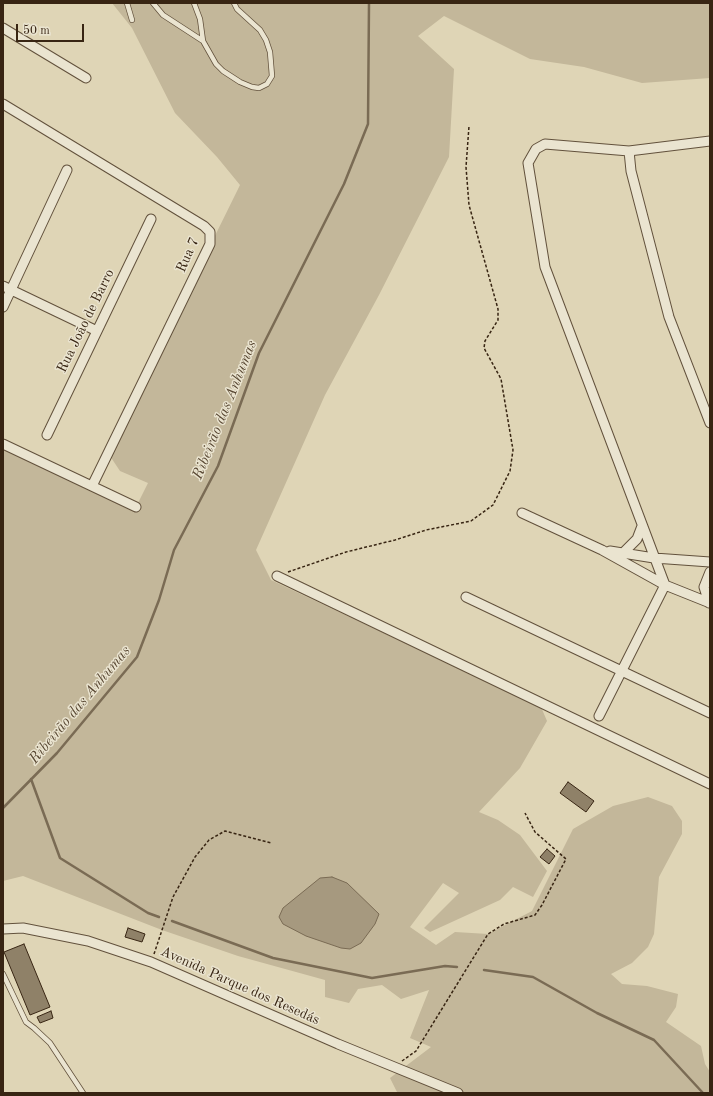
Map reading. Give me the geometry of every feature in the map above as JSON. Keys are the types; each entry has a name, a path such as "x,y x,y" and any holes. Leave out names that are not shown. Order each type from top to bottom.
{"street":[{"path":"3,28 86,78"},
{"name":"Rua 7","path":"3,104 204,226 210,232 210,244 92,486"},
{"path":"599,716 664,585 545,267 528,164 536,149 545,144 629,151 710,141"},
{"path":"629,151 631,172 669,317 710,423"},
{"path":"3,307 7,288 67,170"},
{"name":"Rua João de Barro","path":"47,435 151,219"},
{"path":"7,288 97,331"},
{"path":"3,444 136,507"},
{"path":"522,513 602,550 664,585 709,603"},
{"path":"623,553 637,539 642,526"},
{"path":"602,550 654,558 710,562"},
{"path":"709,603 704,587 710,572"},
{"path":"277,576 710,784"},
{"path":"466,597 710,713"},
{"name":"Avenida Parque dos Resedás","path":"3,930 23,928 88,941 151,962 338,1044 393,1065 458,1093"}],"lane":[{"path":"127,3 132,20"},
{"path":"153,3 164,15 202,41"},
{"path":"194,3 200,19 202,41 210,56 223,72 252,87 259,88 267,84 272,76 272,65 266,40 260,30 237,9 234,3"},
{"path":"3,974 26,1022 50,1043 83,1093"}],"path":[{"path":"277,576 346,552 396,540 426,530 471,521 493,505 510,471 513,450 501,379 484,348 485,341 498,320 498,309 469,205 466,167 469,126"},
{"path":"393,1065 406,1059 416,1051 488,934 504,924 535,915 542,905 566,859 535,832 525,812"},
{"path":"151,962 173,897 196,857 209,840 224,831 271,843"}],"shaded area":[{"path":"112,3 710,3 710,78 642,83 584,67 530,59 444,16 418,36 454,69 449,157 379,295 325,395 256,550 271,580 541,707 547,721 520,768 479,812 498,820 520,835 547,871 533,897 513,887 500,900 430,932 424,928 459,893 443,883 410,927 436,945 455,932 488,934 532,911 573,829 613,806 648,797 672,806 682,821 682,834 659,877 654,934 648,947 632,963 611,974 622,984 647,986 678,994 676,1007 666,1022 701,1046 705,1064 710,1072 710,1093 392,1093 397,1092 390,1078 431,1047 410,1038 429,990 401,999 382,985 358,989 349,1003 325,997 325,980 238,956 162,930 23,876 3,881 3,444 136,507 148,483 120,471 108,453 240,185 217,157 175,113 132,28"},
{"path":"332,877 347,883 379,914 375,924 361,943 350,949 341,948 306,936 283,924 279,917 283,908 320,878"}],"building":[{"path":"568,782 594,801 586,812 560,793"},
{"path":"547,849 555,856 549,864 540,857"},
{"path":"128,928 145,934 142,942 125,937"},
{"path":"24,944 50,1007 30,1015 4,952"},
{"path":"51,1011 53,1018 40,1023 37,1017"}],"waterway":[{"name":"Ribeirão das Anhumas","path":"3,808 57,753 137,657 159,600 174,550 218,466 259,353 344,184 368,124 369,3"},
{"path":"31,779 60,858 148,913 159,917"},
{"path":"172,921 273,958 372,978 445,966 457,967"},
{"path":"484,970 533,977 597,1013 654,1040 703,1093"}]}
